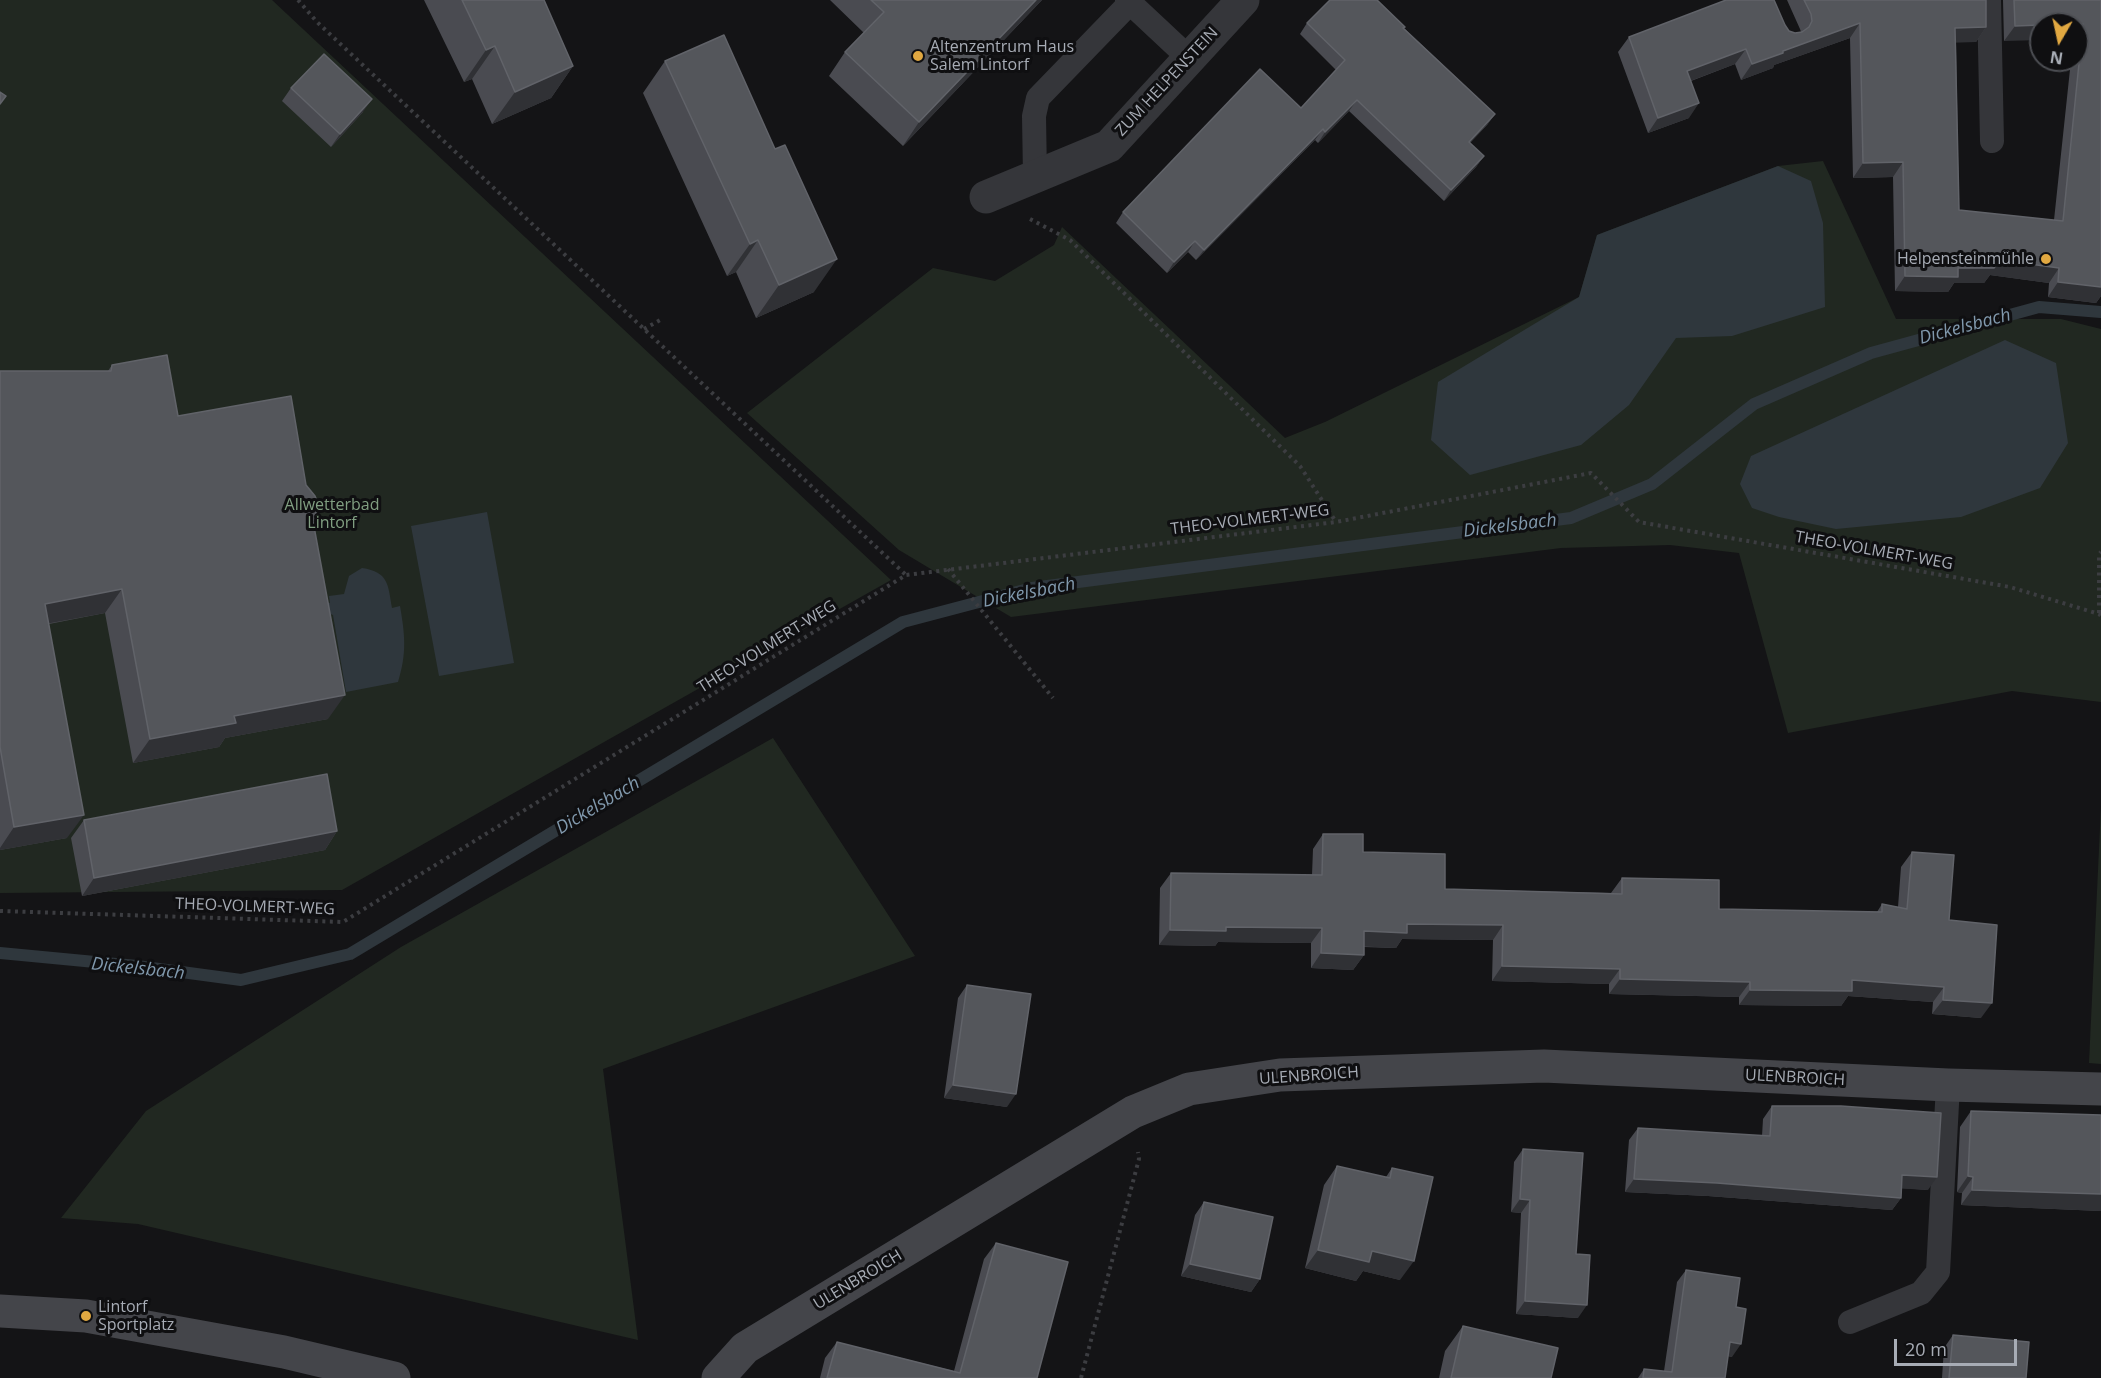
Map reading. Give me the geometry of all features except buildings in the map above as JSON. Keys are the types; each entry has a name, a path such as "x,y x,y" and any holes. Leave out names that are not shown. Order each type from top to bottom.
{"main road":[{"name":"ULENBROICH","path":"718,1378 746,1348 1133,1112 1189,1089 1292,1074 1544,1066 1948,1085 2101,1089"},
{"path":"0,1311 98,1318 284,1352 390,1378"}],"street":[{"name":"ZUM HELPENSTEIN","path":"986,196 1109,146 1243,0"}],"lane":[{"path":"1989,0 1992,141"},
{"path":"1035,176 1034,116 1038,98 1129,1 1189,58"},
{"path":"1850,1322 1921,1293 1938,1272 1948,1085"}],"path":[{"path":"298,0 317,22 906,575"},
{"path":"986,196 1070,240 1300,466 1336,522"},
{"path":"644,329 662,319"},
{"name":"THEO-VOLMERT-WEG","path":"0,911 344,922 906,575 1336,522 1591,473 1638,522 2010,587 2100,615"},
{"path":"2100,615 2099,554 2101,552"},
{"path":"948,569 1053,698"},
{"path":"1081,1378 1139,1159 1133,1112"}],"green space":[{"name":"Allwetterbad Lintorf","path":"0,0 272,0 891,580 342,890 0,893"},
{"path":"1823,161 1896,319 2061,319 2101,329 2101,702 2012,691 1788,733 1739,553 1670,545 1561,548 1011,617 899,550 747,413 933,268 995,281 1054,245 1062,227 1285,438 1325,422 1579,297 1597,235 1778,166"},
{"path":"773,738 915,956 603,1069 638,1340 138,1224 61,1218 146,1111 401,947"},
{"path":"2101,806 2101,1064 2089,1063"}],"shaded area":[{"path":"1778,166 1811,181 1823,223 1825,307 1732,336 1676,338 1629,405 1581,445 1470,475 1431,440 1438,382 1579,297 1597,235"},
{"path":"2005,340 2056,363 2068,443 2040,488 1961,517 1836,529 1779,517 1752,508 1740,484 1751,456"},
{"path":"487,512 514,663 439,676 411,526"},
{"path":"362,568 382,576 388,586 392,608 400,606 404,635 403,662 398,682 346,692 333,615 306,605 304,594 330,603 329,596 344,594 349,576"}],"waterway":[{"name":"Dickelsbach","path":"0,953 137,966 241,980 350,954 903,622 1032,588 1571,518 1652,484 1754,404 1871,353 2039,307 2101,312"}],"place":[{"name":"Altenzentrum Haus Salem Lintorf","path":"918,56"},
{"name":"Helpensteinmühle","path":"2046,259"},
{"name":"Lintorf Sportplatz","path":"86,1316"}]}
